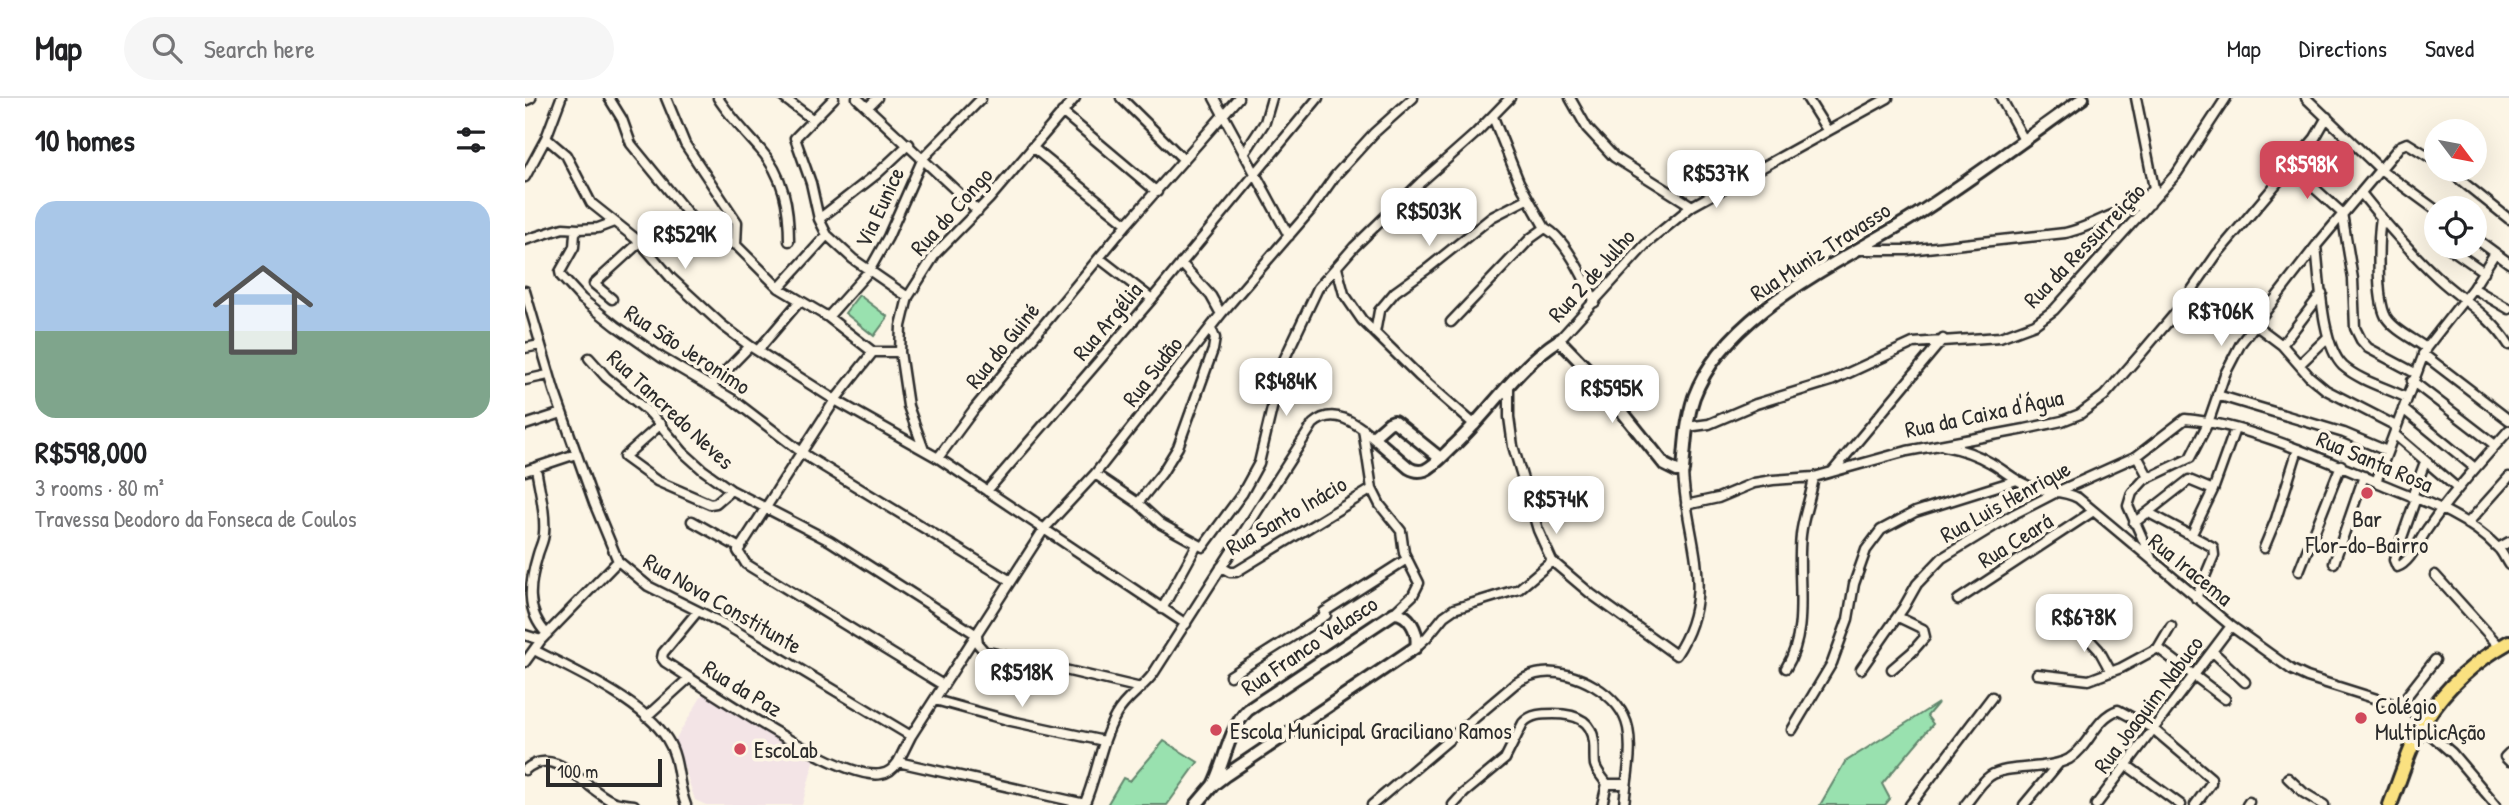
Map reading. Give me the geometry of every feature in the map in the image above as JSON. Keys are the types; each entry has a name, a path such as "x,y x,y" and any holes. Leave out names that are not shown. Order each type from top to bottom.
{"main road":[{"path":"2390,805 2424,723 2456,680 2504,645"}],"street":[{"path":"525,101 531,98"},
{"path":"525,177 546,138 561,98"},
{"path":"609,98 622,119 631,144 685,213 709,234 727,244 736,245 779,289 828,317 873,352 900,352"},
{"path":"666,98 685,144 737,222 736,245"},
{"path":"719,98 730,117 767,158 778,177 787,201 789,242"},
{"path":"783,98 812,119"},
{"path":"834,98 798,133 795,141 811,184 819,219 827,234 869,271 908,298"},
{"path":"857,98 978,211"},
{"path":"868,107 877,98"},
{"name":"Rua do Congo","path":"924,450 908,406 900,352 901,326 908,298 936,253 978,211 1075,98"},
{"path":"1121,98 1184,160"},
{"path":"1130,107 1138,98"},
{"path":"1214,98 1289,236"},
{"name":"Rua do Guiné","path":"938,458 975,408 1127,224 1238,98"},
{"path":"1244,154 1265,122 1272,98"},
{"name":"Rua Argélia","path":"988,491 1152,299 1318,98"},
{"name":"Rua Sudão","path":"898,762 911,736 1044,529 1095,474 1221,314 1289,236 1335,176 1374,132 1413,98"},
{"path":"1162,609 1201,545 1242,494 1259,463 1285,356 1318,288 1354,247 1510,98"},
{"path":"1570,98 1587,128 1614,157 1692,206"},
{"path":"1807,98 1827,130"},
{"name":"Rua 2 de Julho","path":"1422,471 1475,425 1539,355 1559,340 1647,243 1692,206 1888,98"},
{"path":"2001,98 2024,141"},
{"name":"Rua Muniz Travasso","path":"1552,561 1591,594 1676,655 1691,621 1698,592 1697,562 1686,505 1683,471 1687,427 1702,382 1725,348 1785,293 1948,194 2083,98"},
{"path":"2136,98 2154,188 2137,205"},
{"name":"Rua da Ressurreição","path":"1687,427 1709,424 1756,404 1831,381 1913,342 2000,337 2035,324 2054,310 2150,204 2194,150 2227,98"},
{"path":"2306,98 2380,169 2424,201"},
{"path":"923,158 981,99"},
{"path":"1062,112 1157,192"},
{"path":"1493,117 1542,229"},
{"name":"Rua da Caixa d'Água","path":"1686,505 1719,498 1760,482 1814,477 1907,451 2062,421 2091,407 2178,310 2217,254 2315,138 2327,117"},
{"path":"546,138 566,155 591,203 640,242 671,278 707,312 754,348 835,400 938,458 1186,624"},
{"path":"2153,562 2128,506 2138,486 2190,458 2208,423 2232,359 2254,324 2342,213 2400,146 2407,143 2424,154"},
{"path":"819,219 878,173 909,144"},
{"path":"1032,147 1127,224"},
{"name":"Via Eunice","path":"828,317 869,271 888,237 923,158"},
{"path":"2291,167 2342,213 2353,279 2355,328 2361,340 2368,348 2413,377 2495,445"},
{"path":"2463,182 2509,219"},
{"path":"2361,193 2427,268 2494,323 2509,345"},
{"path":"1374,333 1379,311 1395,292 1492,217 1527,199"},
{"path":"1857,250 1908,250 2065,233 2082,229 2137,205 2150,204"},
{"path":"2381,217 2379,278 2384,310 2392,324 2509,420"},
{"path":"525,240 563,228 598,228 614,222"},
{"name":"Rua São Jeronimo","path":"578,229 574,247 561,276 582,299 616,326 662,358 711,386 801,452 1009,580"},
{"path":"1542,229 1549,230 1563,245 1595,302"},
{"path":"1451,322 1542,229"},
{"path":"779,289 827,234"},
{"path":"612,299 594,284 640,242"},
{"path":"2316,246 2327,338 2336,357 2347,369 2407,398"},
{"path":"2487,247 2509,263"},
{"path":"2376,482 2424,351 2473,288 2495,253"},
{"path":"1099,258 1152,299"},
{"path":"2465,259 2484,272"},
{"path":"1181,263 1211,296 1221,314"},
{"path":"1337,268 1349,303 1374,333 1475,425"},
{"path":"2473,288 2509,309"},
{"name":"Rua Nova Constitunte","path":"525,291 548,374 618,561 648,586 726,625 911,736"},
{"path":"2282,345 2322,293"},
{"path":"711,386 800,302"},
{"path":"2254,324 2282,345 2309,376 2326,390 2395,430 2425,462 2457,488"},
{"path":"1138,503 1172,458 1184,433 1213,349 1215,338 1211,328"},
{"path":"2300,364 2327,338"},
{"path":"1833,471 1943,339"},
{"path":"1559,340 1591,373 1665,465 1683,471"},
{"path":"525,348 540,345"},
{"path":"873,352 835,400 739,547 739,554 746,564 943,685"},
{"name":"Rua Tancredo Neves","path":"589,358 601,372 634,398 696,465 731,490 830,541 977,635 978,645 984,651 1141,688"},
{"path":"525,380 548,374"},
{"path":"1416,647 1444,616 1466,604 1519,589 1552,561 1538,530 1513,446 1509,387"},
{"path":"2217,395 2344,433 2387,451"},
{"path":"2403,409 2475,468"},
{"path":"525,425 562,413"},
{"name":"Rua Santo Inácio","path":"1085,804 1104,741 1121,708 1153,674 1313,424 1324,416 1344,418 1363,429 1409,468 1422,471"},
{"name":"Rua Luis Henrique","path":"1861,670 1917,584 1942,558 2000,522 2059,491 2137,456 2183,420 2188,418 2208,423"},
{"path":"1373,438 1394,421 1440,458"},
{"name":"Rua Santa Rosa","path":"2208,423 2298,449 2441,510 2467,524 2498,548 2509,565"},
{"path":"660,424 624,457 657,481 709,504 716,503 731,490"},
{"name":"Rua Santo Inácio","path":"1363,429 1372,489 1380,505 1401,531 1407,559 1419,583 1413,595 1394,613"},
{"path":"2191,536 2213,490 2235,429"},
{"path":"2425,462 2394,560 2395,566 2402,565 2457,488 2509,430"},
{"name":"Rua Iracema","path":"1938,446 1969,452 2017,480 2043,491 2059,491 2078,498 2196,598 2292,670 2327,684 2399,706 2424,723 2496,805"},
{"path":"2264,548 2298,449"},
{"path":"525,471 576,454"},
{"path":"2137,456 2149,478"},
{"path":"2299,571 2341,466"},
{"path":"536,468 545,529 533,568 529,611 544,637"},
{"path":"1095,474 1138,503 1161,524 1201,545"},
{"path":"2334,563 2364,476"},
{"path":"1786,668 1796,648 1802,584 1801,531 1814,477"},
{"path":"2467,524 2509,477"},
{"path":"1792,730 1832,663 1848,619 1863,558 1878,532 1915,512 2017,480"},
{"path":"2134,523 2189,480 2213,490"},
{"name":"Rua Santo Inácio","path":"1221,568 1235,572 1372,489"},
{"name":"Rua Ceará","path":"1958,600 2092,512"},
{"path":"2149,513 2211,545 2214,551 2196,598"},
{"path":"692,521 739,547"},
{"path":"2498,548 2509,542"},
{"path":"1230,676 1407,559"},
{"path":"525,662 544,637 618,561"},
{"path":"2435,575 2504,645"},
{"name":"Rua da Paz","path":"697,612 662,656 664,662 832,762 879,775 892,769 898,762"},
{"name":"Rua Franco Velasco","path":"1196,805 1213,785 1224,762 1235,726 1241,717 1394,613 1403,614 1417,634 1416,647 1213,785"},
{"path":"1892,669 1925,637 1925,631 1898,617"},
{"path":"2075,624 2099,650 2111,672"},
{"path":"2037,674 2084,681 2111,672 2158,648 2171,626"},
{"name":"Rua Joaquim Nabuco","path":"2095,805 2231,626"},
{"path":"525,635 544,637"},
{"path":"2158,648 2225,699"},
{"path":"534,650 619,696 646,717 668,740 677,764 686,805"},
{"path":"2212,651 2245,682"},
{"path":"2399,706 2435,660"},
{"path":"1373,805 1516,683 1528,676 1543,673 1571,677 1602,692 1617,705 1628,730 1625,805"},
{"path":"646,717 689,678"},
{"path":"1913,804 1992,696"},
{"path":"935,700 1011,722 1104,741"},
{"path":"2024,805 2059,763 2078,752 2107,717 2115,710 2120,710 2152,728 2211,778 2211,783 2195,805"},
{"path":"1453,805 1505,759 1523,723 1538,714 1571,714 1587,723 1594,737 1595,765 1607,784 1602,805"},
{"path":"525,770 538,761 553,762 611,800 634,805"},
{"path":"898,762 1085,804"},
{"path":"1965,805 1993,774 2059,763"},
{"path":"2125,764 2181,805"},
{"path":"2288,778 2304,793 2324,805"},
{"path":"1607,784 1626,784"}],"shaded area":[{"name":"EscoLab","path":"703,694 815,758 802,805 706,805 695,800 675,740"}],"green space":[{"path":"859,295 888,317 874,336 845,313"},
{"path":"1938,703 1927,716 1933,724 1882,784 1890,799 1885,805 1820,805 1845,762"},
{"path":"1164,741 1198,762 1167,805 1107,805 1123,778 1130,781"}],"place":[{"name":"Bar Flor-do-Bairro","path":"2367,493"},
{"name":"Colégio MultiplicAção","path":"2361,718"},
{"name":"Escola Municipal Graciliano Ramos","path":"1216,730"},
{"name":"EscoLab","path":"740,749"}]}
